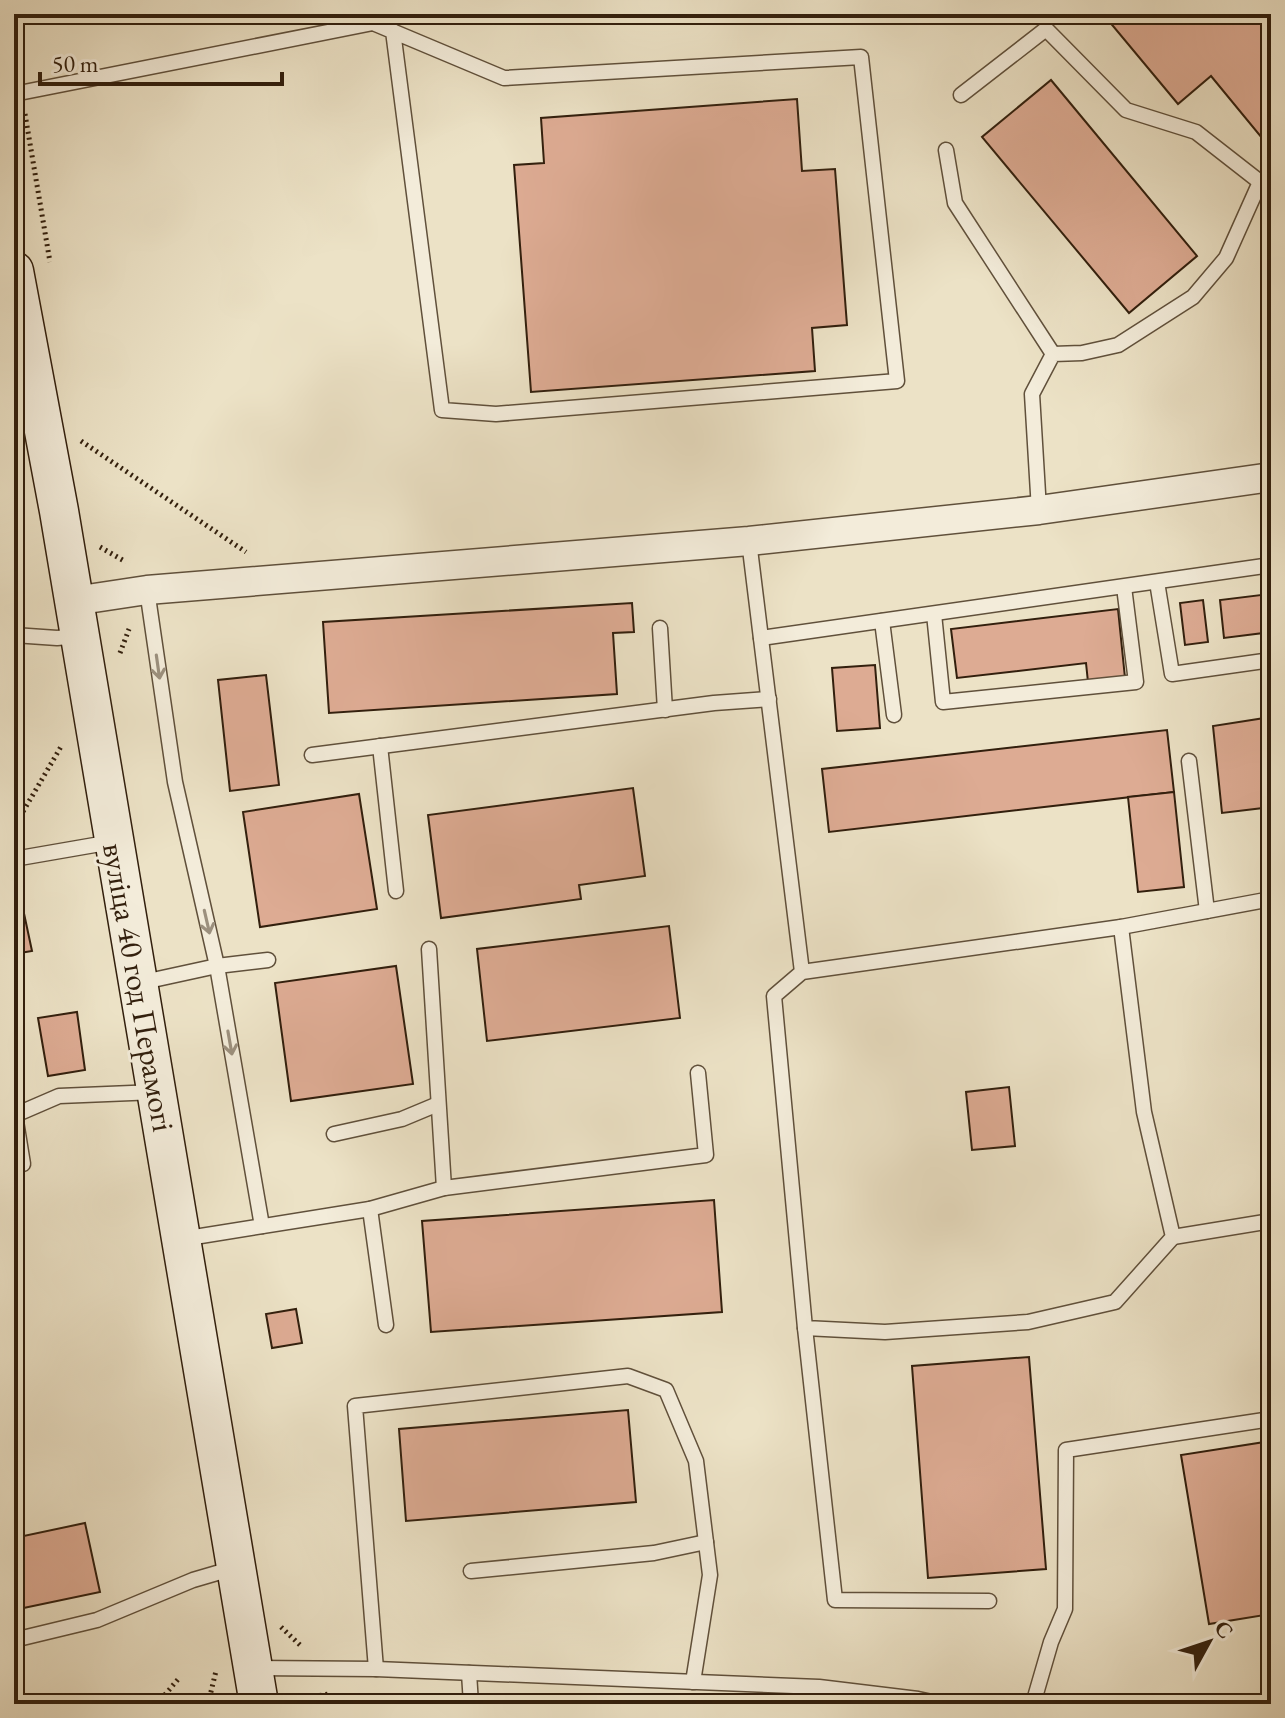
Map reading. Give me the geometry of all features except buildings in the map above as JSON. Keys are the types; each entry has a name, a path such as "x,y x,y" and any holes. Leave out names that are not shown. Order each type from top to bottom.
{"street":[{"name":"вуліца 40 год Перамогі","path":"14,271 77,618 256,1686"},
{"path":"77,618 147,590 749,541 1039,510 1271,477"}],"lane":[{"path":"14,94 373,23 393,31 504,78 861,57 897,381 496,414 442,410 393,31"},
{"path":"961,95 1046,29 1126,110 1196,132 1266,180 1226,258 1193,297 1118,345 1082,353 1053,354"},
{"path":"946,150 955,203 1053,354"},
{"path":"1039,510 1032,394 1053,354"},
{"path":"749,541 802,972"},
{"path":"761,638 1271,565"},
{"path":"1157,582 1172,674 1271,660"},
{"path":"934,614 943,702 1136,682 1124,587"},
{"path":"147,590 175,782 217,966 262,1226"},
{"path":"14,635 57,638 77,618"},
{"path":"882,621 894,715"},
{"path":"660,628 665,710"},
{"path":"312,755 714,703 769,699"},
{"path":"380,746 396,891"},
{"path":"1189,761 1207,911"},
{"path":"14,859 114,842"},
{"path":"989,1601 835,1600 805,1328 774,996 802,972 1121,927 1271,899"},
{"path":"1121,927 1144,1112 1173,1237"},
{"path":"429,949 444,1188"},
{"path":"138,983 217,966 268,960"},
{"path":"182,1239 370,1209 444,1188 706,1155 698,1073"},
{"path":"14,1166 23,1164 14,1113 59,1096 157,1092"},
{"path":"334,1134 402,1119 438,1104"},
{"path":"370,1209 386,1325"},
{"path":"805,1328 885,1332 1028,1322 1115,1302 1173,1237 1271,1221"},
{"path":"376,1669 355,1406 628,1376 666,1390 696,1461 710,1575 693,1682"},
{"path":"1033,1704 1051,1642 1065,1609 1066,1450 1271,1419"},
{"path":"471,1571 654,1553 706,1542"},
{"path":"14,1640 97,1620 193,1580 237,1567"},
{"path":"256,1686 376,1669 819,1687 941,1704"},
{"path":"469,1673 471,1704"}],"path":[{"path":"81,441 285,579"},
{"path":"14,827 65,740"},
{"path":"157,1704 180,1677"}]}
